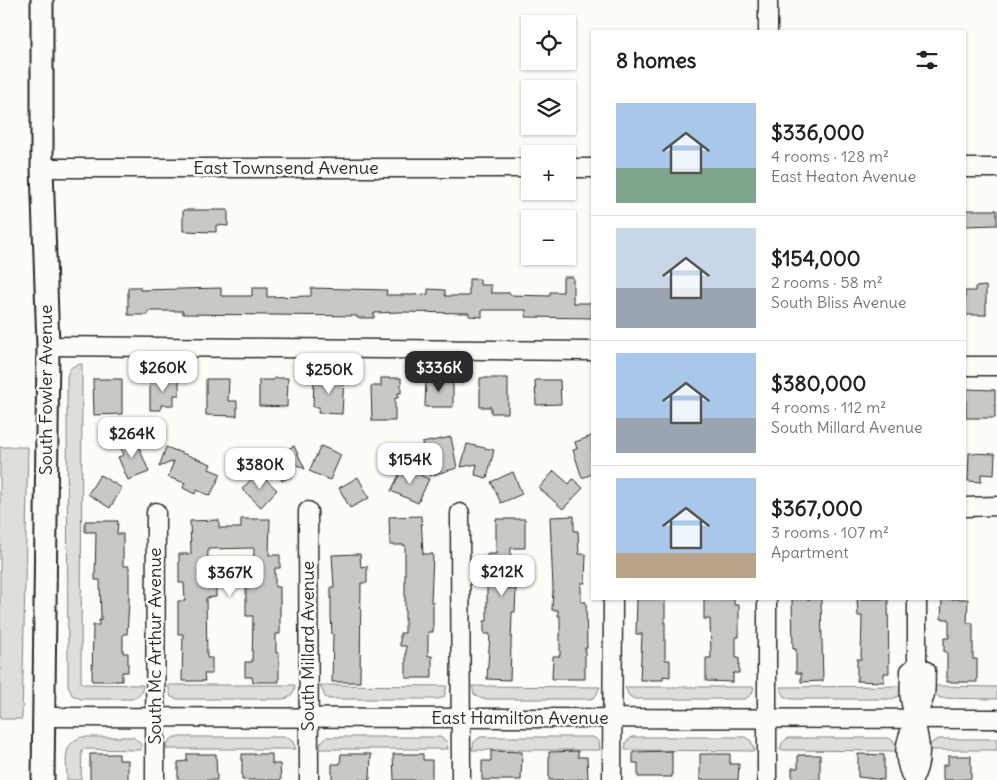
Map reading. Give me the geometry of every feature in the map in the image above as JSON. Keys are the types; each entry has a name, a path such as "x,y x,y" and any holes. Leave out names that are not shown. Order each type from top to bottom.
{"main road":[{"name":"South Fowler Avenue","path":"42,0 42,168 48,346 43,780"}],"street":[{"path":"768,0 768,30"},
{"name":"East Townsend Avenue","path":"42,168 521,168"},
{"path":"576,168 591,168"},
{"path":"966,168 997,168"},
{"path":"48,346 591,351"},
{"path":"966,366 997,366"},
{"path":"966,507 997,506"},
{"name":"South Millard Avenue","path":"308,511 307,718 309,780"},
{"name":"South Mc Arthur Avenue","path":"155,780 156,512"},
{"path":"460,514 461,780"},
{"path":"612,780 613,600"},
{"path":"767,600 768,780"},
{"path":"913,780 906,768 906,742 915,719 910,697 910,671 918,665 917,600"},
{"name":"East Hamilton Avenue","path":"43,717 997,719"}],"shaded area":[{"path":"82,364 81,682 84,684 143,685 140,695 131,699 81,699 72,695 68,685 67,377 72,368"},
{"path":"0,447 28,447 22,719 0,719"},
{"path":"168,685 295,685 292,694 284,699 178,699 171,697"},
{"path":"320,685 447,686 444,697 438,699 329,699 325,697"},
{"path":"472,686 600,687 595,697 590,699 482,699 474,694"},
{"path":"903,686 899,696 892,699 792,699 785,697 780,687"},
{"path":"933,686 997,687 997,699 940,698 935,694"},
{"path":"625,687 754,687 752,694 745,699 635,699 629,696"},
{"path":"82,737 133,737 141,744 141,750 82,749 81,780 67,780 66,760 68,749 75,740"},
{"path":"174,737 287,737 293,742 296,749 166,749 168,742"},
{"path":"327,737 440,737 446,741 448,749 320,749 321,742"},
{"path":"480,737 593,737 599,741 600,750 472,750 474,742"},
{"path":"632,737 745,737 751,741 755,751 625,750 626,742"},
{"path":"788,738 889,738 896,743 899,751 780,750 782,743"},
{"path":"938,739 997,739 997,750 929,750 931,743"}],"building":[{"path":"183,210 228,210 228,226 216,225 216,232 183,231"},
{"path":"966,210 997,210 997,225 966,226"},
{"path":"563,277 573,277 573,303 591,303 591,318 526,317 526,310 482,310 482,317 469,316 469,313 398,312 374,313 374,318 357,318 357,316 183,314 183,311 148,311 148,315 128,315 128,287 140,287 140,290 221,288 221,296 252,296 252,288 267,288 267,297 311,296 311,288 387,290 386,295 428,294 428,289 445,290 445,296 469,296 469,279 480,279 480,285 491,285 491,293 550,296 550,292 563,292"},
{"path":"986,286 986,315 966,315 966,291 975,291 975,287"},
{"path":"274,378 288,378 287,407 259,406 259,380 274,380"},
{"path":"314,378 344,378 342,414 318,413 319,407 313,407"},
{"path":"381,378 401,378 401,393 398,393 398,398 395,398 395,421 372,421 371,386 381,386"},
{"path":"480,378 508,378 508,413 491,413 491,407 480,407"},
{"path":"93,379 122,379 122,414 94,415"},
{"path":"179,379 179,395 174,395 174,405 161,405 161,410 150,410 150,380"},
{"path":"206,379 229,379 228,401 237,401 237,416 206,415"},
{"path":"426,379 453,379 453,407 425,407"},
{"path":"535,380 560,380 561,404 536,405"},
{"path":"966,389 995,390 995,418 966,418"},
{"path":"134,435 149,472 128,480 118,457 124,455 118,442"},
{"path":"591,436 591,474 582,478 573,450 577,449 575,442"},
{"path":"451,437 457,468 429,476 422,443"},
{"path":"467,444 494,450 487,478 475,475 477,464 461,467"},
{"path":"294,446 305,469 285,459 293,476 282,481 270,457"},
{"path":"321,446 341,455 330,480 309,471"},
{"path":"166,447 211,464 209,469 221,474 210,496 197,490 195,494 183,488 185,483 168,477 174,461 159,467"},
{"path":"969,453 995,454 994,475 981,474 981,482 968,481"},
{"path":"403,467 429,479 418,503 391,491"},
{"path":"554,471 569,484 573,479 583,488 563,509 539,488"},
{"path":"258,472 277,490 261,507 242,489"},
{"path":"513,472 522,494 501,503 491,482"},
{"path":"100,475 122,488 110,508 88,494"},
{"path":"358,477 369,498 350,508 339,488"},
{"path":"421,516 423,554 433,554 431,602 433,602 433,632 428,632 428,656 432,656 432,678 406,678 406,646 400,646 400,633 405,633 405,545 390,545 389,517"},
{"path":"574,516 574,531 578,531 579,554 586,554 585,583 581,583 581,602 586,602 587,648 585,648 585,679 552,679 553,656 560,656 560,616 558,616 558,610 552,610 550,517"},
{"path":"241,519 270,519 269,555 280,555 280,568 275,568 275,587 280,587 280,634 276,634 276,653 279,653 279,682 253,682 252,677 245,677 245,662 252,662 253,616 246,616 246,587 253,587 254,548 208,549 207,587 216,587 216,597 206,598 207,658 212,658 212,674 204,674 205,681 182,681 183,634 178,634 178,601 185,601 184,583 179,583 179,554 191,554 190,521 219,520 219,528 241,528"},
{"path":"496,519 525,519 525,548 511,548 509,589 516,589 515,612 512,612 510,680 487,679 490,634 484,634 484,621 487,621 487,554 496,554"},
{"path":"85,521 118,521 117,534 123,534 123,566 129,566 129,602 127,634 123,634 123,653 128,653 128,672 122,672 122,681 92,681 93,625 99,625 99,620 101,620 100,580 95,580 96,532 85,532"},
{"path":"360,554 361,567 367,566 367,583 361,583 360,682 332,682 333,634 331,587 334,587 332,555"},
{"path":"968,599 967,623 973,623 973,659 977,659 977,682 947,682 947,652 944,652 944,638 949,638 949,619 941,619 942,600"},
{"path":"637,600 665,600 665,660 670,660 670,677 663,676 663,680 640,680 642,634 636,634"},
{"path":"704,600 734,600 734,605 739,605 739,637 736,637 736,658 739,658 739,673 733,673 733,682 706,681 706,658 711,658 710,619 704,619"},
{"path":"792,600 821,600 823,681 801,682 801,673 796,673 796,649 793,649"},
{"path":"857,600 888,600 889,673 884,673 884,682 857,681 857,659 861,659 862,616 858,616"},
{"path":"491,751 522,752 521,780 482,780 482,761 491,761"},
{"path":"578,751 578,757 587,757 588,779 549,780 549,752"},
{"path":"672,751 672,777 638,777 638,763 633,763 633,752"},
{"path":"90,754 119,754 119,760 128,760 128,780 90,780"},
{"path":"187,754 216,754 217,780 178,780 178,762 187,761"},
{"path":"242,754 272,754 272,764 280,764 281,780 242,780"},
{"path":"341,754 371,754 370,780 332,780 332,764 340,764"},
{"path":"393,754 423,754 423,760 432,760 432,780 394,780"},
{"path":"700,754 730,754 730,764 739,764 738,780 700,780"},
{"path":"858,754 884,755 884,780 858,777"},
{"path":"798,755 820,755 820,780 792,780 792,768 798,768"},
{"path":"948,756 971,756 971,779 943,780 943,765 948,765"}]}
